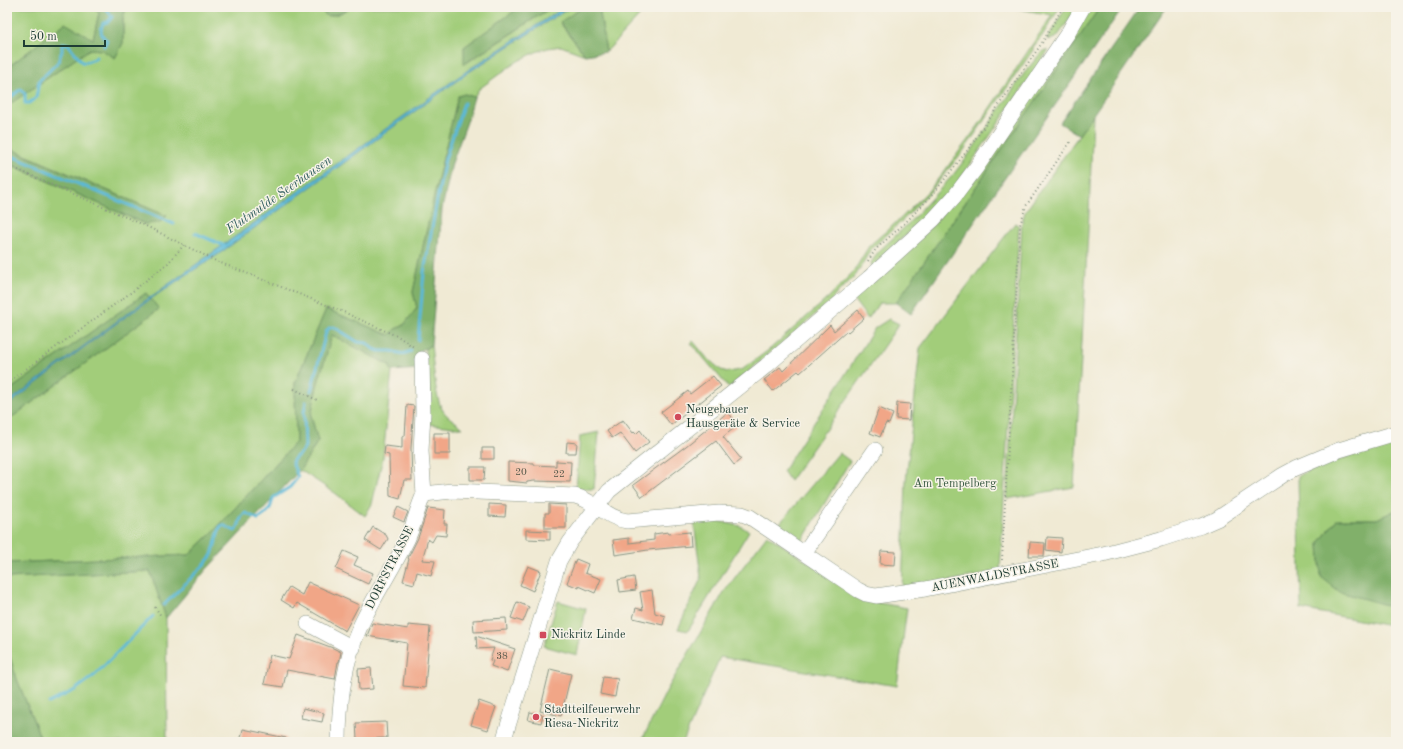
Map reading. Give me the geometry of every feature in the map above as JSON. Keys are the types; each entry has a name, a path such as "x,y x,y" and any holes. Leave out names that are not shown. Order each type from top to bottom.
{"street":[{"path":"502,742 559,561 570,542 608,491 766,366 837,306 928,225 954,197 976,168 1068,34 1083,7"},
{"path":"422,359 423,413 421,451 424,494 452,491 575,496 584,498 597,506"},
{"name":"AUENWALDSTRASSE","path":"597,506 618,520 627,521 728,512 742,514 750,517 858,590 866,594 876,596 926,589 1103,554 1201,526 1217,519 1296,468 1339,450 1396,433"},
{"path":"804,553 876,450"},
{"name":"DORFSTRASSE","path":"338,742 341,704 352,648 368,610 407,540 424,494"},
{"path":"308,624 352,648"}],"path":[{"path":"867,265 868,260 876,249 905,223 933,194 963,157 1042,43 1063,7"},
{"path":"1003,574 1020,225 1026,206 1071,141"},
{"path":"7,165 144,225 216,261 339,310 399,337 412,345 418,351 422,359"},
{"path":"7,383 168,264 184,245"},
{"path":"294,389 317,400"},
{"path":"155,607 160,616"}],"green space":[{"path":"7,7 94,7 99,13 93,39 65,24 7,68"},
{"path":"94,7 127,7 123,17 123,43 115,58 102,50 90,49 7,106 7,68 65,23 93,39 99,13"},
{"path":"127,7 317,7 327,16 338,14 353,7 520,7 464,47 465,64 552,7 565,7 468,70 469,72 570,7 583,7 560,23 585,55 561,46 548,48 518,61 479,89 474,97 465,94 458,96 413,292 417,308 403,326 395,329 389,335 326,309 295,383 296,442 213,532 189,555 7,563 7,421 159,309 146,293 7,392 7,163 145,224 167,216 7,147 7,106 90,49 102,50 115,58 123,43 123,17"},
{"path":"317,7 353,7 338,14 327,16"},
{"path":"520,7 552,7 464,64 464,47"},
{"path":"583,7 599,7 606,52 585,55 560,22"},
{"path":"599,7 655,7 641,14 606,52"},
{"path":"1008,7 1060,7 1042,36 1033,47 1033,50 964,150 930,192 902,221 871,249 856,275 837,293 831,301 729,388 691,343 693,341 707,358 721,370 728,372 743,369 770,349 828,298 854,271 869,246 900,219 929,190 946,169 978,126 1052,15"},
{"path":"1066,7 1078,7 1057,37 1050,40 1047,39"},
{"path":"1088,7 1100,7 896,303 879,303 868,319 853,299 935,223"},
{"path":"1100,7 1123,7 911,314 896,303"},
{"path":"1140,7 1167,7 1079,135 1060,123"},
{"path":"1045,50 1048,51 950,194 872,266 871,263 878,252 907,225 953,175 1025,72"},
{"path":"465,94 474,97 467,122 452,163 442,209 431,345 416,353 419,369 392,371 389,365 332,335 317,386 311,416 318,441 300,470 206,570 166,618 150,571 7,578 7,563 189,555 213,532 296,442 295,383 326,309 389,335 395,329 403,326 417,308 413,292 437,183 458,96"},
{"name":"Am Tempelberg","path":"1093,115 1074,487 1007,499 1022,222 1025,212"},
{"path":"7,147 167,216 159,223 145,224 7,163"},
{"name":"Am Tempelberg","path":"1015,223 1019,226 1000,571 902,590 906,481 920,348"},
{"path":"146,293 159,309 7,421 7,392"},
{"path":"889,319 899,324 790,481 783,471 875,328"},
{"path":"332,335 389,365 392,371 383,457 372,504 365,516 335,493 300,470 318,441 311,416 317,386"},
{"path":"431,345 436,388 440,404 446,415 463,428 428,424 425,349"},
{"path":"599,432 594,489 576,489 580,436"},
{"path":"1396,439 1396,510 1377,519 1337,519 1319,543 1321,577 1386,605 1396,605 1396,627 1301,609 1298,476"},
{"path":"839,453 850,461 799,546 775,529"},
{"path":"1396,510 1396,605 1386,605 1340,592 1321,577 1319,543 1337,519 1377,519"},
{"path":"718,521 740,526 749,531 688,631 678,629 701,578 694,522"},
{"path":"767,535 868,601 907,608 897,686 720,657 683,742 641,742 667,690 724,592"},
{"path":"150,571 166,618 167,742 42,742 15,674 7,647 7,578"},
{"path":"558,601 586,609 577,655 544,646"},
{"path":"7,647 15,674 42,742 7,742"}],"water":[{"path":"565,7 570,7 469,72 216,256 162,291 110,328 7,406 7,403 124,316 468,70"}],"building":[{"path":"858,310 864,318 848,332 847,331 800,373 798,371 773,391 764,380 780,367 783,371 830,325 834,331"},
{"path":"713,376 721,386 671,425 661,412 688,391 690,394"},
{"path":"897,403 910,404 909,420 896,419"},
{"path":"407,405 414,406 411,448 412,480 404,480 400,499 390,496 389,455 384,454 385,446 402,448 402,436 405,436"},
{"path":"879,408 893,414 889,424 886,423 880,437 870,433"},
{"path":"728,412 738,425 723,437 741,459 734,465 716,441 642,497 633,485 686,446"},
{"path":"623,420 633,433 634,432 636,434 640,430 649,442 635,453 620,433 612,438 607,431"},
{"path":"434,433 450,433 450,454 434,454"},
{"path":"567,442 577,443 576,453 566,453"},
{"path":"482,448 494,448 494,459 482,459"},
{"path":"556,461 571,462 570,482 534,481 527,483 508,481 508,462 556,466"},
{"path":"470,467 485,467 484,480 470,480"},
{"path":"489,504 506,505 505,517 489,516"},
{"path":"549,504 566,505 566,528 545,528 545,513 549,513"},
{"path":"398,507 408,512 404,522 393,517"},
{"path":"428,508 445,510 444,524 447,524 446,536 436,535 432,542 428,539 422,560 435,561 431,576 417,572 414,584 403,581 408,558 418,538"},
{"path":"373,527 386,535 388,539 381,550 365,540"},
{"path":"526,530 550,531 550,540 526,539"},
{"path":"668,532 668,534 690,532 691,546 615,555 613,540 629,538 629,543 654,540 654,534"},
{"path":"1047,537 1062,538 1061,552 1046,550"},
{"path":"1030,542 1045,543 1044,556 1029,556"},
{"path":"344,551 358,557 354,565 373,573 368,584 336,569"},
{"path":"881,551 896,552 895,565 880,564"},
{"path":"576,559 588,564 585,573 601,579 595,593 579,586 579,588 567,583"},
{"path":"528,566 541,571 533,591 520,585"},
{"path":"634,577 636,590 620,592 618,580"},
{"path":"308,582 359,605 345,631 297,603 294,608 281,600 289,587 302,595"},
{"path":"652,590 655,613 665,616 663,625 633,618 636,608 643,610 640,592"},
{"path":"517,602 529,607 523,622 511,618"},
{"path":"506,618 507,630 474,632 473,620"},
{"path":"372,623 408,629 408,625 430,627 425,688 403,686 407,643 367,636"},
{"path":"298,635 341,652 335,679 287,670 283,687 264,684 270,655 289,659"},
{"path":"476,636 515,649 507,672 491,666 493,661 490,660 494,648 477,649"},
{"path":"371,668 373,689 359,690 358,669"},
{"path":"550,669 571,674 561,716 540,711"},
{"path":"603,677 618,679 615,697 600,694"},
{"path":"479,701 496,707 488,730 471,725"},
{"path":"303,708 324,713 322,722 301,718"},
{"path":"530,712 543,715 541,723 528,720"},
{"path":"386,722 387,738 357,739 356,723"},
{"path":"243,729 286,738 286,742 240,742"}],"waterway":[{"path":"101,7 107,10 112,17 108,22 103,23 102,26 102,34 107,40 104,46"},
{"path":"7,100 21,89 25,94 25,103 29,103 36,98 39,81 58,62 62,51 62,43 68,44 83,63 95,59 96,57"},
{"path":"418,340 424,272 438,195 445,159 464,103"},
{"path":"7,154 174,224"},
{"path":"195,233 225,246"},
{"path":"311,391 326,332 329,328 334,327 358,342 367,343 372,348 379,351 391,351 403,354 411,351"},
{"path":"164,605 212,555 220,527 223,525 235,531 239,526 242,516 246,513 258,519 267,513 273,498 290,487 298,477 292,462 303,451 305,446 304,412 306,402"},
{"path":"49,703 75,690 95,675 153,616"},
{"path":"7,734 10,742"}],"place":[{"name":"Neugebauer Hausgeräte & Service","path":"678,417"},
{"name":"Nickritz Linde","path":"543,635"},
{"name":"Stadtteilfeuerwehr Riesa-Nickritz","path":"536,717"}],"water label":[{"name":"Flutmulde Seerhausen","path":"279,195"}]}
